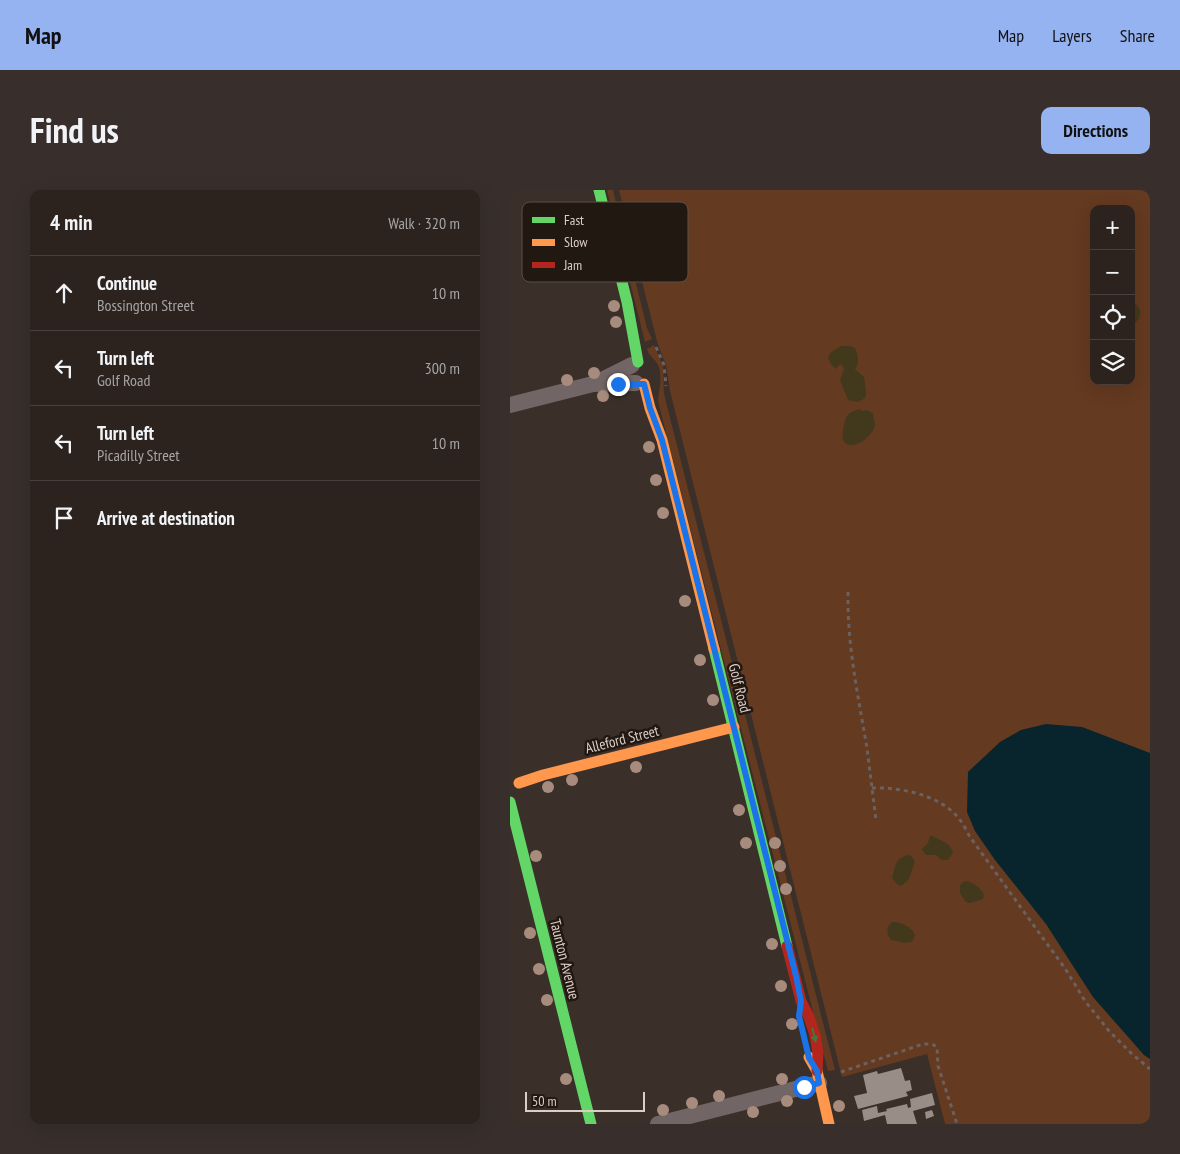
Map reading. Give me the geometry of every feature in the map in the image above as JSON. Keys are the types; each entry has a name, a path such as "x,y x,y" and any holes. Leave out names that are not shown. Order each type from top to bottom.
{"street":[{"name":"Golf Road","path":"622,282 650,408 662,440 801,1001 809,1014 820,1057 818,1077 829,1124"},
{"path":"510,405 642,372"},
{"name":"Alleford Street","path":"514,777 552,772 734,727"},
{"path":"510,797 517,792 514,777"},
{"name":"Taunton Avenue","path":"510,802 591,1124"},
{"path":"658,1124 818,1077"}],"path":[{"path":"848,592 848,617 855,678 876,820"},
{"path":"872,788 906,789 930,798 947,808 960,819 970,837 1066,970 1085,1000 1109,1031 1150,1069"},
{"path":"841,1072 923,1044 932,1044 937,1047 938,1066 957,1124"}],"shaded area":[{"path":"607,190 613,190 616,202 610,202"},
{"path":"619,190 1150,190 1150,1124 945,1124 927,1054 842,1077 670,391 666,365 658,345 642,282 688,282 688,202 622,202"},
{"path":"630,282 636,282 647,328 652,339 645,342"},
{"path":"654,345 663,366 664,393 667,406 835,1070 828,1071 658,401 659,369 647,349"}],"sand":[{"path":"1135,304 1140,310 1138,320 1135,323"},
{"path":"842,346 855,348 858,364 855,369 864,377 865,398 858,402 848,400 840,380 844,369 843,366 840,364 836,369 829,361 831,352"},
{"path":"859,409 873,413 875,425 873,431 862,442 849,445 845,442 843,436 844,425 848,414"},
{"path":"930,836 950,846 953,852 948,860 942,860 936,855 926,855 922,849 928,843"},
{"path":"907,855 911,856 915,861 909,879 901,886 892,878 898,861"},
{"path":"965,881 983,892 983,899 970,903 966,902 960,893 960,885"},
{"path":"892,922 902,924 914,932 915,935 912,942 904,943 891,940 887,931 888,926"}],"water":[{"path":"1046,724 1082,727 1150,753 1150,1059 1144,1055 1093,997 1046,924 995,860 975,831 967,812 968,772 1000,742 1021,730"}],"building":[{"path":"901,1068 905,1081 910,1080 912,1090 906,1092 908,1096 858,1109 854,1096 867,1093 863,1075 877,1071 878,1074"},
{"path":"932,1093 935,1105 913,1111 917,1124 887,1124 885,1115 864,1121 862,1110 877,1106 878,1113 907,1104 908,1108 911,1107 910,1099"},
{"path":"932,1110 934,1116 926,1119 925,1112"}],"traffic: fast":[{"path":"599,190 602,202"},
{"path":"622,282 638,362"},
{"path":"714,649 787,946"},
{"path":"510,802 591,1124"}],"traffic: slow":[{"path":"644,384 650,408 662,440 714,649"},
{"path":"519,783 543,775 734,727"},
{"path":"809,1057 817,1071 829,1124"}],"traffic: jam":[{"path":"787,946 801,1001 815,1035 818,1053 817,1071"}],"route":[{"path":"618,384 644,384 650,408 662,440 796,976 801,1001 799,1016 809,1058 817,1071 819,1083 804,1087"}]}
